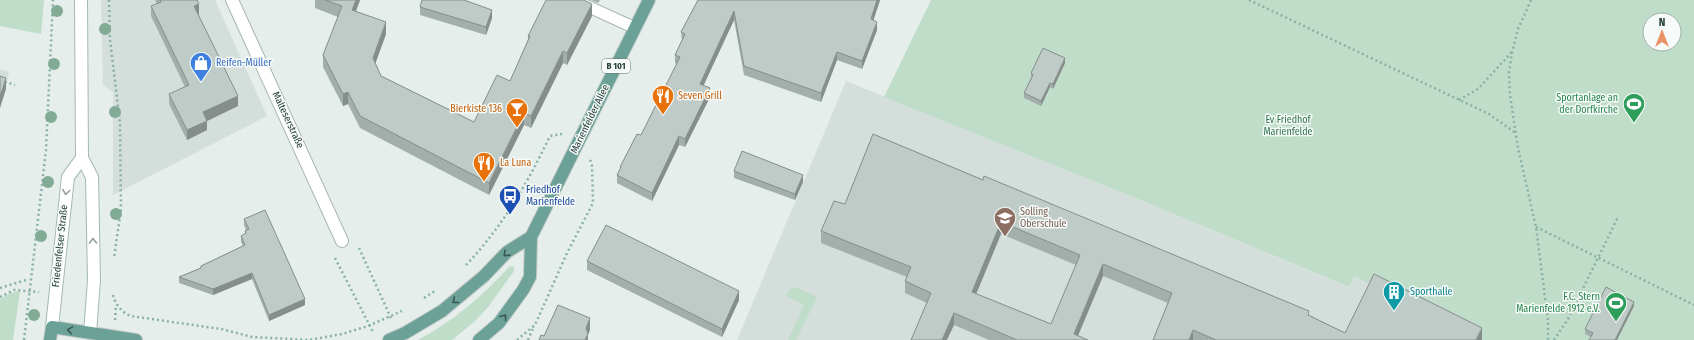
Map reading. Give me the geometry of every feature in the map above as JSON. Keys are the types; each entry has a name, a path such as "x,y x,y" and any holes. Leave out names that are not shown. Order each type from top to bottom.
{"main road":[{"path":"81,0 82,158 92,177 94,280 89,336"},
{"name":"Malteserstraße","path":"232,0 342,241"},
{"name":"Marienfelder Allee","path":"479,340 499,323 523,290 530,277 531,237 649,0"},
{"name":"Friedenfelser Straße","path":"50,340 68,177 82,158"},
{"path":"389,340 406,333 442,311 493,269 507,252 531,237"},
{"path":"52,327 89,336 136,340"}],"lane":[{"path":"574,0 635,28"}],"path":[{"path":"24,340 31,291 46,150 53,0"},
{"path":"109,0 110,40 119,106 121,137 121,209 113,264"},
{"path":"1249,0 1489,114 1517,134"},
{"path":"1531,0 1518,29 1512,52 1509,73 1510,95 1536,227 1548,320 1548,340"},
{"path":"1459,100 1478,89 1512,52"},
{"path":"0,80 15,85"},
{"path":"462,269 486,244 507,216 527,182 550,136 556,134 583,132 592,166 593,203 567,252 528,340"},
{"path":"1554,340 1568,319 1600,257 1618,217"},
{"path":"1536,227 1600,257 1694,305"},
{"path":"369,325 335,257 342,241 358,247 390,317"},
{"path":"0,288 26,280"},
{"path":"420,301 440,287"},
{"path":"0,297 14,290 38,292"},
{"path":"116,314 116,304 131,316 210,327 262,338 308,340 342,334 403,311"},
{"path":"517,340 535,325"}],"shaded area":[{"path":"101,0 215,0 267,116 113,195 113,92 103,85"},
{"path":"0,69 9,72 0,108"},
{"name":"Solling Oberschule","path":"846,81 1138,199 1348,287 1354,276 1483,340 737,340"}],"green space":[{"path":"0,0 44,0 41,34 0,26"},
{"name":"Ev Friedhof Marienfelde","path":"931,0 1694,0 1694,340 1483,340 1354,276 1349,287 1138,199 884,97"},
{"path":"510,266 514,267 514,271 489,306 474,322 452,340 418,340 456,316"},
{"path":"796,287 817,297 796,340 788,340 804,305 786,296 789,290"},
{"path":"20,291 13,340 0,340 0,299 11,293"}],"building":[{"path":"160,0 197,0 199,4 194,6 238,96 203,112 207,121 187,130 169,94 189,85 151,6 161,2"},
{"path":"325,0 356,0 352,10 386,22 373,58 381,76 474,122 497,75 510,81 530,36 528,36 546,0 584,0 592,4 567,53 563,51 531,116 524,113 489,183 360,116 348,92 343,94 323,55 342,6"},
{"path":"422,0 464,0 492,10 486,27 420,7"},
{"path":"698,0 877,0 871,19 877,22 862,61 837,52 821,93 744,66 734,11 700,84 710,88 685,139 679,136 652,193 617,175 637,134 641,135 680,57 675,55 685,34 681,32"},
{"path":"1043,48 1065,58 1053,84 1050,83 1041,101 1024,93 1033,75 1031,73"},
{"path":"0,76 6,78 0,97"},
{"path":"873,134 983,180 984,176 1309,311 1308,315 1345,333 1374,274 1482,328 1476,340 1216,340 1193,330 1189,340 1153,340 1172,293 1103,264 1074,334 1088,340 1017,340 954,313 942,340 911,340 931,293 905,281 911,267 821,231 834,201 845,204","holes":["1001,222 1080,255 1051,324 972,292"]},
{"path":"742,151 803,175 795,194 734,171"},
{"path":"265,210 305,299 269,315 252,273 213,289 179,277 201,268 201,266 245,245 241,236 249,229 244,219"},
{"path":"606,225 739,291 722,329 587,261"},
{"path":"1606,287 1634,302 1615,340 1589,340 1593,333 1585,329"},
{"path":"558,305 590,318 586,328 588,334 585,340 539,340 541,335 544,336"}],"place":[{"name":"Reifen-Müller","path":"201,82"},
{"name":"Seven Grill","path":"663,116"},
{"name":"Sportanlage an der Dorfkirche","path":"1634,124"},
{"name":"Bierkiste 136","path":"517,128"},
{"name":"La Luna","path":"484,182"},
{"name":"Friedhof Marienfelde","path":"510,216"},
{"name":"Solling Oberschule","path":"1005,238"},
{"name":"Sporthalle","path":"1394,312"},
{"name":"F.C. Stern Marienfelde 1912 e.V.","path":"1616,322"}]}
